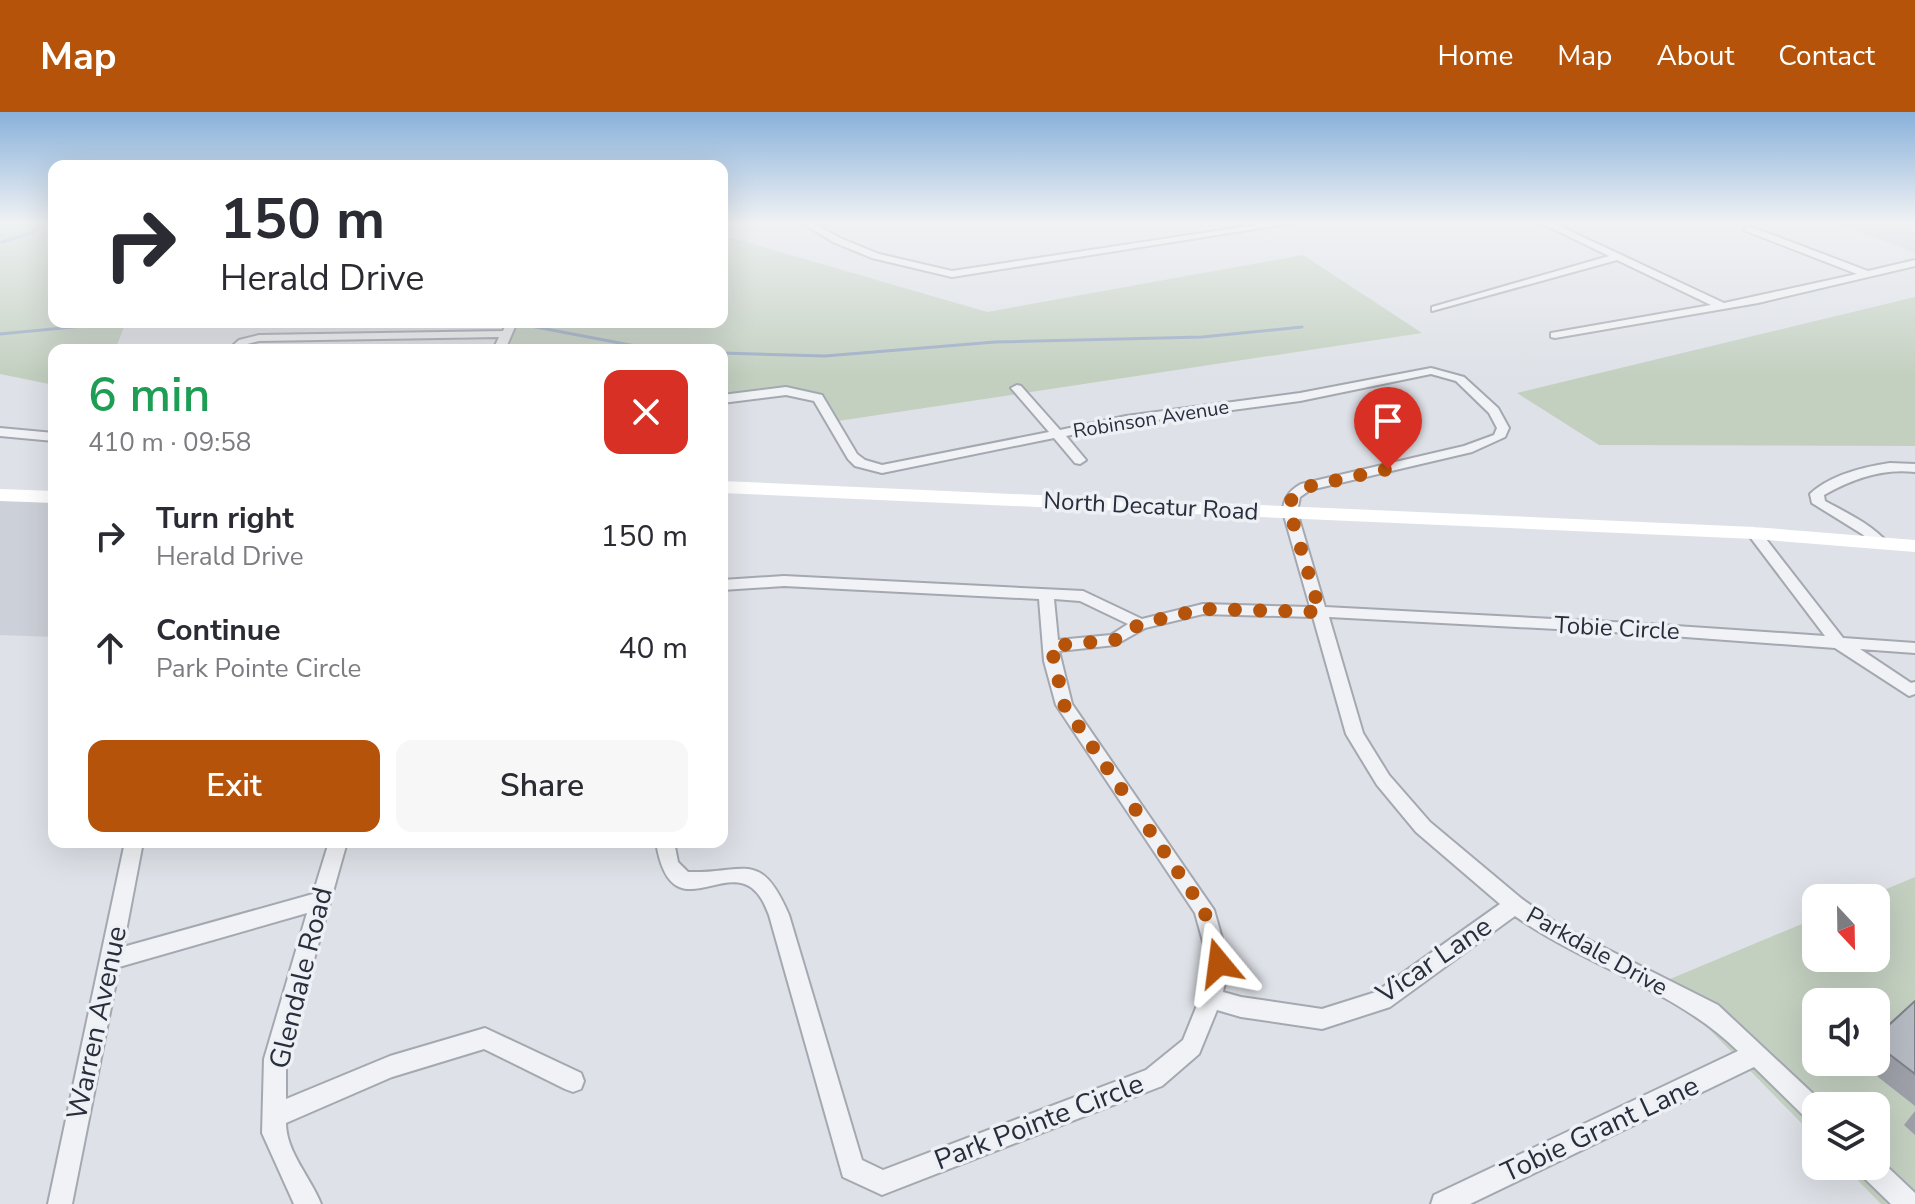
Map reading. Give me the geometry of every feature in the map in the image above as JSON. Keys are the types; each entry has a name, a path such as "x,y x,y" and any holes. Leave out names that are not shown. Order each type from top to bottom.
{"main road":[{"name":"North Decatur Road","path":"728,487 1754,533 1915,546"},
{"path":"0,495 48,497"}],"street":[{"path":"1436,309 1561,273"},
{"path":"1651,273 1722,306"},
{"path":"1555,335 1799,292 1871,273"},
{"path":"501,344 508,328"},
{"path":"243,344 259,338 505,334"},
{"name":"Robinson Avenue","path":"728,398 802,392 818,398 852,456 871,467 898,467 1126,420 1300,397 1431,371 1460,379 1489,404 1502,425 1499,437 1476,447 1298,490 1291,500 1290,512"},
{"path":"1017,388 1080,460"},
{"path":"0,432 48,436"},
{"path":"1881,543 1867,531 1819,503 1817,494 1835,484 1892,465 1915,468"},
{"name":"Parkdale Drive","path":"1290,512 1355,734 1383,780 1423,827 1515,905 1552,931 1710,1012 1802,1098"},
{"path":"1754,533 1838,642 1909,690 1915,688"},
{"path":"728,585 784,581 1083,596 1140,624"},
{"name":"Park Pointe Circle","path":"665,848 675,874 694,883 728,876 752,878 769,891 779,915 852,1168 882,1183 1154,1078 1191,1047 1211,998 1219,963 1204,910 1064,705 1051,646 1046,594"},
{"path":"1051,646 1115,640 1140,624 1203,609 1320,612"},
{"name":"Tobie Circle","path":"1320,612 1631,628 1915,648"},
{"name":"Warren Avenue","path":"60,1204 133,848"},
{"name":"Glendale Road","path":"309,1204 297,1186 274,1133 275,1059 336,848"},
{"path":"110,960 319,901"},
{"name":"Vicar Lane","path":"1211,998 1241,1007 1322,1019 1382,1000 1515,905"},
{"path":"274,1116 390,1067 485,1038 573,1081"},
{"name":"Tobie Grant Lane","path":"1443,1204 1757,1054"},
{"path":"1884,1180 1908,1204"}],"shaded area":[{"path":"0,498 48,502 48,637 0,635"}],"green space":[{"path":"0,273 48,273 48,328 124,328 117,344 48,344 48,384 0,374"},
{"path":"728,273 853,273 987,312 1203,273 1330,273 1422,333 838,421 809,395 764,392 728,397 728,344 500,344 507,328 728,328"},
{"path":"1915,297 1915,446 1599,445 1517,393"},
{"path":"1915,877 1915,1204 1881,1204 1858,1180 1890,1180 1890,1092 1802,1092 1802,1124 1663,982 1802,924 1802,972 1890,972 1890,888"}],"building":[{"path":"1915,1001 1915,1074 1890,1055 1890,1024"}],"waterway":[{"path":"728,353 825,356 995,342 1202,337 1302,327"},
{"path":"0,334 62,328"},
{"path":"541,328 625,344"}],"route":[{"path":"1219,963 1204,910 1064,705 1051,646 1115,640 1140,624 1203,609 1320,612 1290,512 1291,500 1298,490 1306,487 1388,469"}]}
